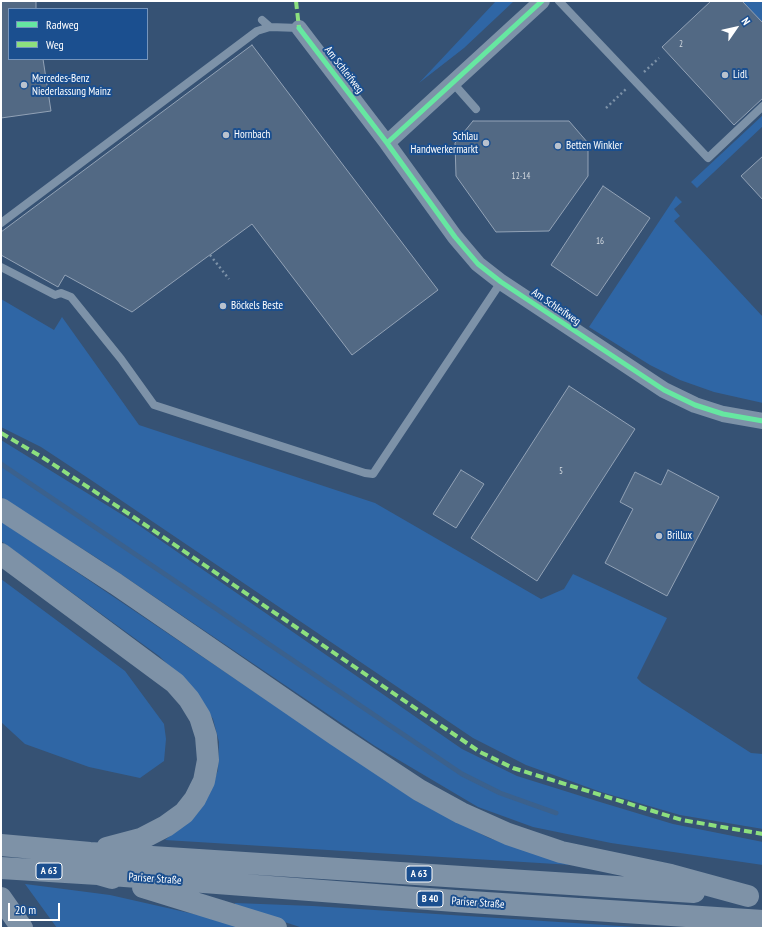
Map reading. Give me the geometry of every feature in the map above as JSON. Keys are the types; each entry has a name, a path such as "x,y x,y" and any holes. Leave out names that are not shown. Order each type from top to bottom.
{"highway":[{"path":"1,509 116,584 356,748 420,790 462,813 508,834 561,852 671,875 755,896"},
{"path":"1,554 175,682 189,699 200,717 206,736 208,760 204,782 195,799 184,813 166,826 141,839 90,853"},
{"name":"A 63","path":"1,845 90,853 755,896"},
{"name":"A 63","path":"1,868 98,874"},
{"path":"98,874 276,928"},
{"name":"Pariser Straße","path":"98,874 455,901 763,921"},
{"path":"1,898 22,928"}],"street":[{"path":"387,143 542,1"},
{"name":"Am Schleifweg","path":"299,28 387,143 459,242 478,264 501,282 664,390 695,405 723,414 763,421"}],"lane":[{"path":"559,1 708,158 763,106"},
{"path":"262,20 270,28"},
{"path":"1,223 257,31 270,28 299,28"},
{"path":"453,83 476,109"},
{"path":"1,267 55,295 61,293 71,297 120,358 154,405 364,473 373,474 501,282"}],"path":[{"path":"210,255 230,279"}],"shaded area":[{"path":"496,1 514,1 464,48 419,83"},
{"path":"742,1 763,1 763,23"},
{"path":"763,115 763,126 697,188 691,182"},
{"path":"676,196 682,202 674,209 680,216 674,221 763,317 763,403 714,392 680,380 650,365 589,327"},
{"path":"1,299 54,330 62,317 139,425 375,503 541,599 564,589 573,574 667,618 637,678 642,683 751,753 763,754 763,829 680,815 601,792 526,765 473,738 41,447 1,427"},
{"path":"1,440 134,522 462,749 517,776 600,802 673,824 763,842 763,865 611,843 533,827 478,807 375,746 100,560 1,497"},
{"path":"1,521 418,802 489,838 572,865 165,840 195,816 209,795 218,770 219,742 213,719 193,689 159,656 1,541"},
{"path":"1,579 125,671 164,724 166,739 164,761 140,778 89,767 25,744 1,722"},
{"path":"25,884 110,895 216,919 242,928 57,928"},
{"path":"235,903 313,906 651,928 303,928 235,906"}],"building":[{"name":"Mercedes-Benz Niederlassung Mainz","path":"1,1 36,1 36,8 8,8 8,60 43,60 51,111 1,118"},
{"path":"711,1 742,1 763,23 763,98 734,125 662,47"},
{"name":"Hornbach","path":"252,45 438,290 352,355 252,224 132,312 65,275 58,287 1,255 1,232"},
{"path":"473,121 569,121 588,143 588,176 549,231 496,232 456,176 455,143"},
{"path":"763,156 763,200 741,176"},
{"path":"603,186 650,218 597,296 551,265"},
{"path":"569,386 635,429 537,581 471,538"},
{"path":"461,470 484,484 456,528 433,514"},
{"name":"Brillux","path":"668,470 719,497 667,596 605,563 633,509 620,502 635,472 661,485"}],"waterway":[{"path":"1,464 462,774 500,793 556,813"}],"marked path":[{"path":"296,1 299,28"},
{"path":"1,433 42,457 132,516 480,752 513,768 682,820 763,834"}],"cycle path":[{"path":"387,143 542,1"},
{"path":"299,28 387,143 455,237 478,264 501,282 664,390 695,405 723,414 763,421"}],"place":[{"name":"Lidl","path":"725,75"},
{"name":"Mercedes-Benz Niederlassung Mainz","path":"24,85"},
{"name":"Hornbach","path":"226,135"},
{"name":"Schlau Handwerkermarkt","path":"486,143"},
{"name":"Betten Winkler","path":"558,146"},
{"name":"Böckels Beste","path":"223,306"},
{"name":"Brillux","path":"659,536"}]}
